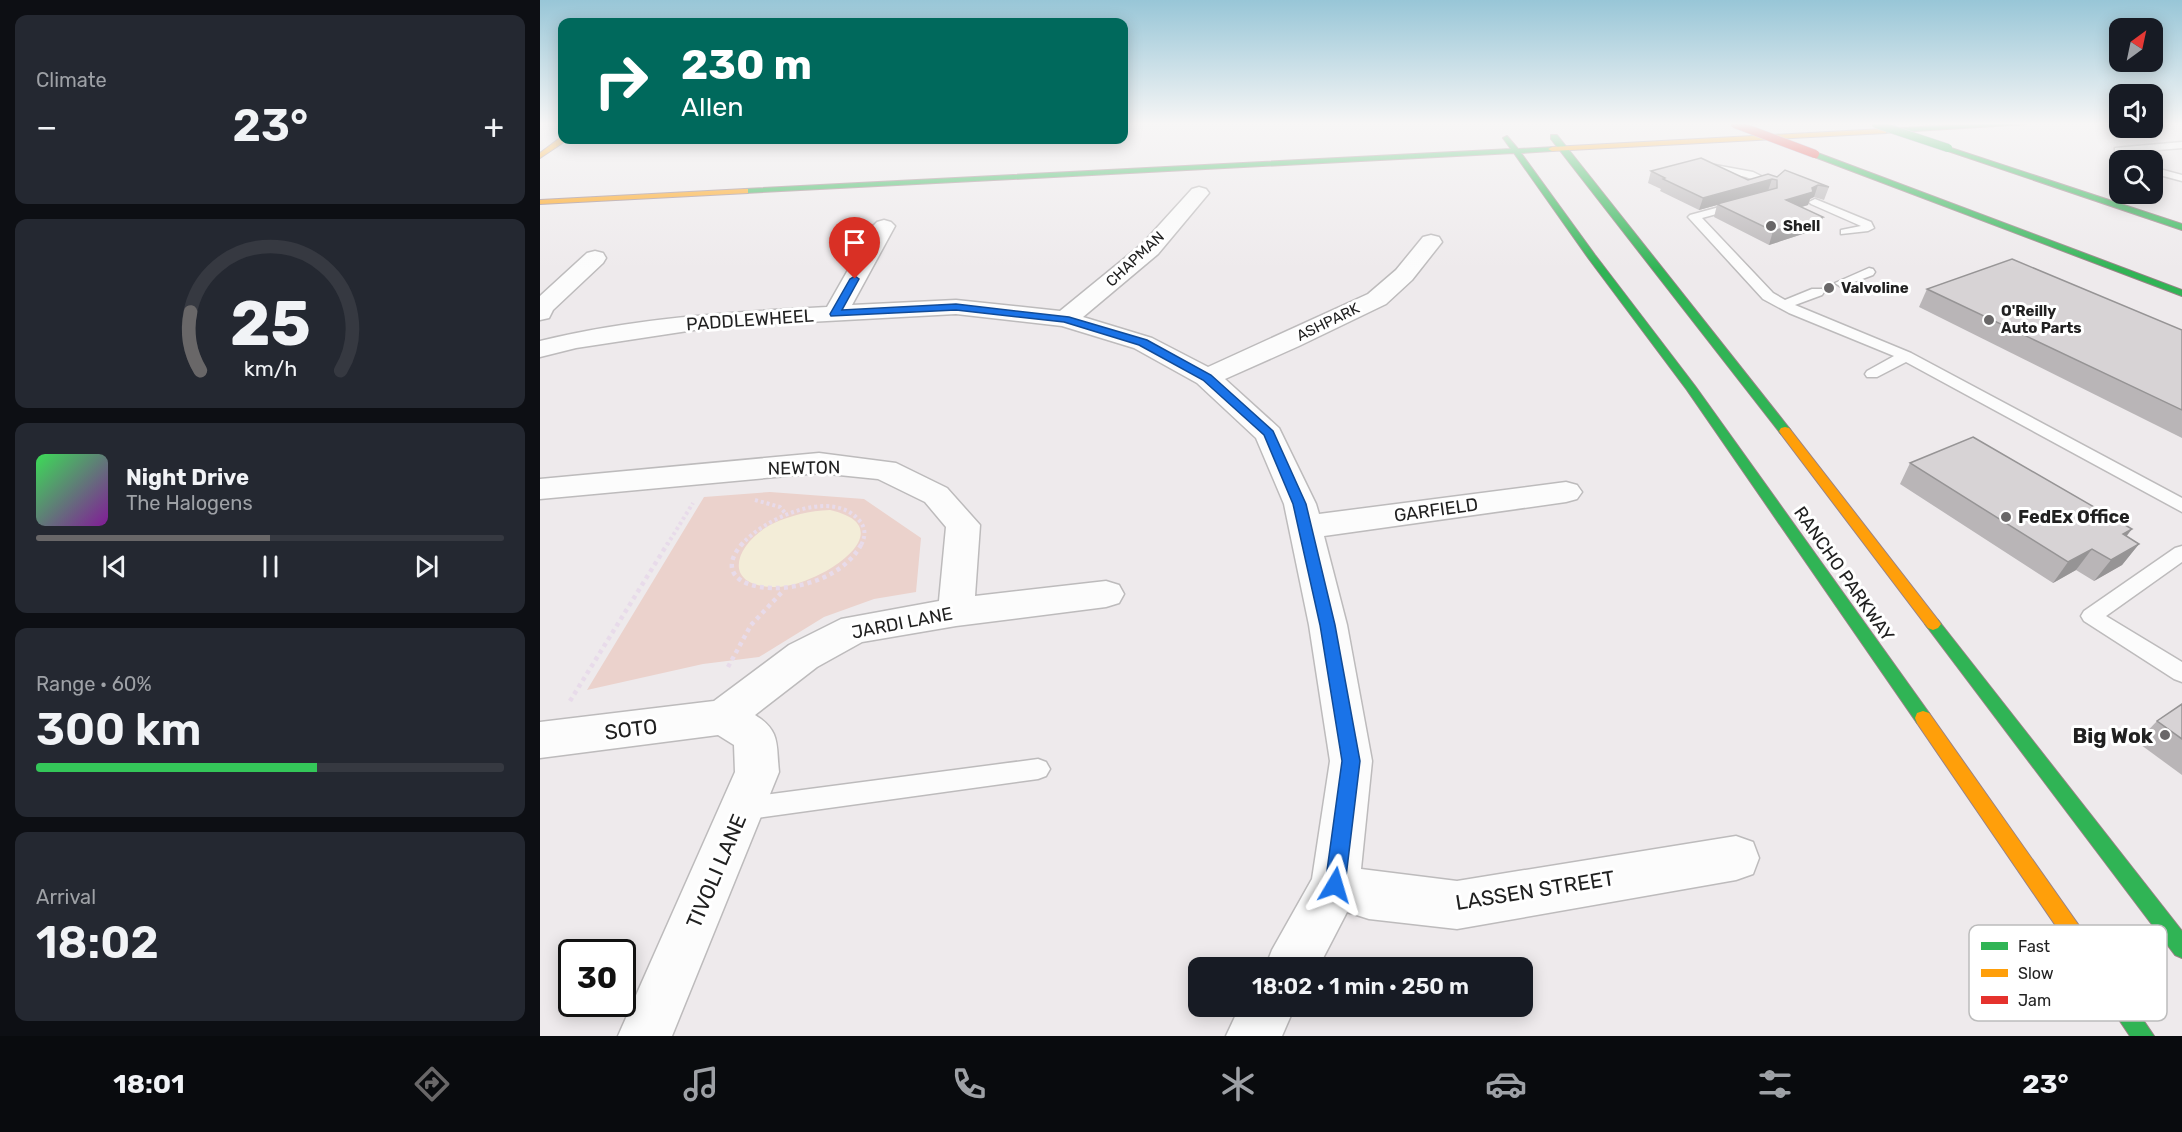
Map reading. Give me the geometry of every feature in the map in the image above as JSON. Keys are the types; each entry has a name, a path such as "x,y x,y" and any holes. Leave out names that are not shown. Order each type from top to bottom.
{"main road":[{"path":"540,202 1108,172"},
{"name":"RANCHO PARKWAY","path":"1532,172 1691,388 2067,925"},
{"name":"RANCHO PARKWAY","path":"1583,172 2164,925"},
{"path":"1863,172 2182,293"},
{"path":"2020,172 2182,227"},
{"path":"2027,172 2182,220"},
{"path":"1585,246 1612,264"},
{"path":"2095,260 2182,305"},
{"path":"1733,390 1755,393"},
{"name":"RANCHO PARKWAY","path":"2167,929 2182,948"},
{"name":"RANCHO PARKWAY","path":"2133,1021 2143,1036"}],"street":[{"name":"CHAPMAN","path":"1065,320 1150,249 1199,193"},
{"path":"835,314 884,226"},
{"name":"ASHPARK","path":"1207,377 1290,341 1377,299 1404,275 1431,242"},
{"path":"540,313 540,308 595,258"},
{"name":"PADDLEWHEEL","path":"540,347 714,320 956,307 1065,320 1143,343 1207,377 1269,434 1300,504 1328,625 1351,761 1335,885 1296,957"},
{"name":"NEWTON","path":"540,489 819,463 885,470 936,495 963,525 956,612"},
{"name":"GARFIELD","path":"1305,527 1566,492"},
{"name":"JARDI LANE","path":"714,718 802,656 854,629 956,612 1106,594"},
{"name":"SOTO","path":"543,740 714,718"},
{"name":"TIVOLI LANE","path":"645,1036 757,772 754,736 714,718"},
{"name":"LASSEN STREET","path":"1335,885 1369,895 1457,905 1736,858"},
{"path":"1253,1036 1263,1017"}],"lane":[{"path":"1740,172 1772,184"},
{"path":"2163,173 2182,178"},
{"path":"1748,202 1694,217 1768,296 1784,305 1906,356 2182,506"},
{"path":"1815,202 1868,224 1868,228 1864,230 1845,232"},
{"path":"1841,283 1869,273"},
{"path":"1784,305 1817,292"},
{"path":"1872,374 1906,356"},
{"path":"2182,553 2091,616 2182,673"},
{"path":"742,808 1038,770"}],"path":[{"path":"543,740 712,473"},
{"path":"714,718 735,649 746,629 763,608 785,589 820,579 855,555 864,540 865,527 859,516 847,509 829,506 808,508 786,514 765,524 749,536 737,549 732,562 733,574 742,584 757,589 785,589"}],"shaded area":[{"path":"770,492 864,499 921,538 916,592 874,599 824,617 759,657 703,664 587,690 704,497"},
{"path":"830,510 852,519 860,530 858,543 847,556 831,568 791,585 773,587 745,579 740,571 739,561 750,541 760,532 772,524 793,516"}],"building":[{"path":"1654,172 1732,172 1748,180 1768,174 1777,177 1782,172 1791,172 1829,187 1818,185 1812,188 1813,192 1786,200 1823,217 1773,231 1717,204 1777,188 1777,180 1772,179 1703,198 1663,179 1665,178"},
{"path":"2012,259 2182,330 2182,410 1927,289"},
{"path":"1973,437 2132,529 2123,534 2139,544 2111,560 2092,549 2068,562 1910,463"},
{"path":"2182,704 2182,739 2157,721"}],"traffic: fast":[{"path":"745,191 1103,172"},
{"path":"1532,172 1691,388 1923,718"},
{"path":"1582,172 1785,431"},
{"path":"1863,172 2182,293"},
{"path":"2020,172 2182,227"},
{"path":"1933,624 2164,925"},
{"path":"2167,928 2182,948"},
{"path":"2133,1021 2143,1036"}],"traffic: slow":[{"path":"540,202 745,191"},
{"path":"1785,431 1933,624"},
{"path":"1923,718 2067,925"}],"place":[{"name":"Shell","path":"1771,226"},
{"name":"Valvoline","path":"1829,288"},
{"name":"O'Reilly Auto Parts","path":"1989,320"},
{"name":"FedEx Office","path":"2006,517"},
{"name":"Big Wok","path":"2165,735"}],"route":[{"path":"855,279 835,314 956,307 1065,320 1143,343 1207,377 1269,434 1300,504 1328,625 1351,761 1335,885"}]}
